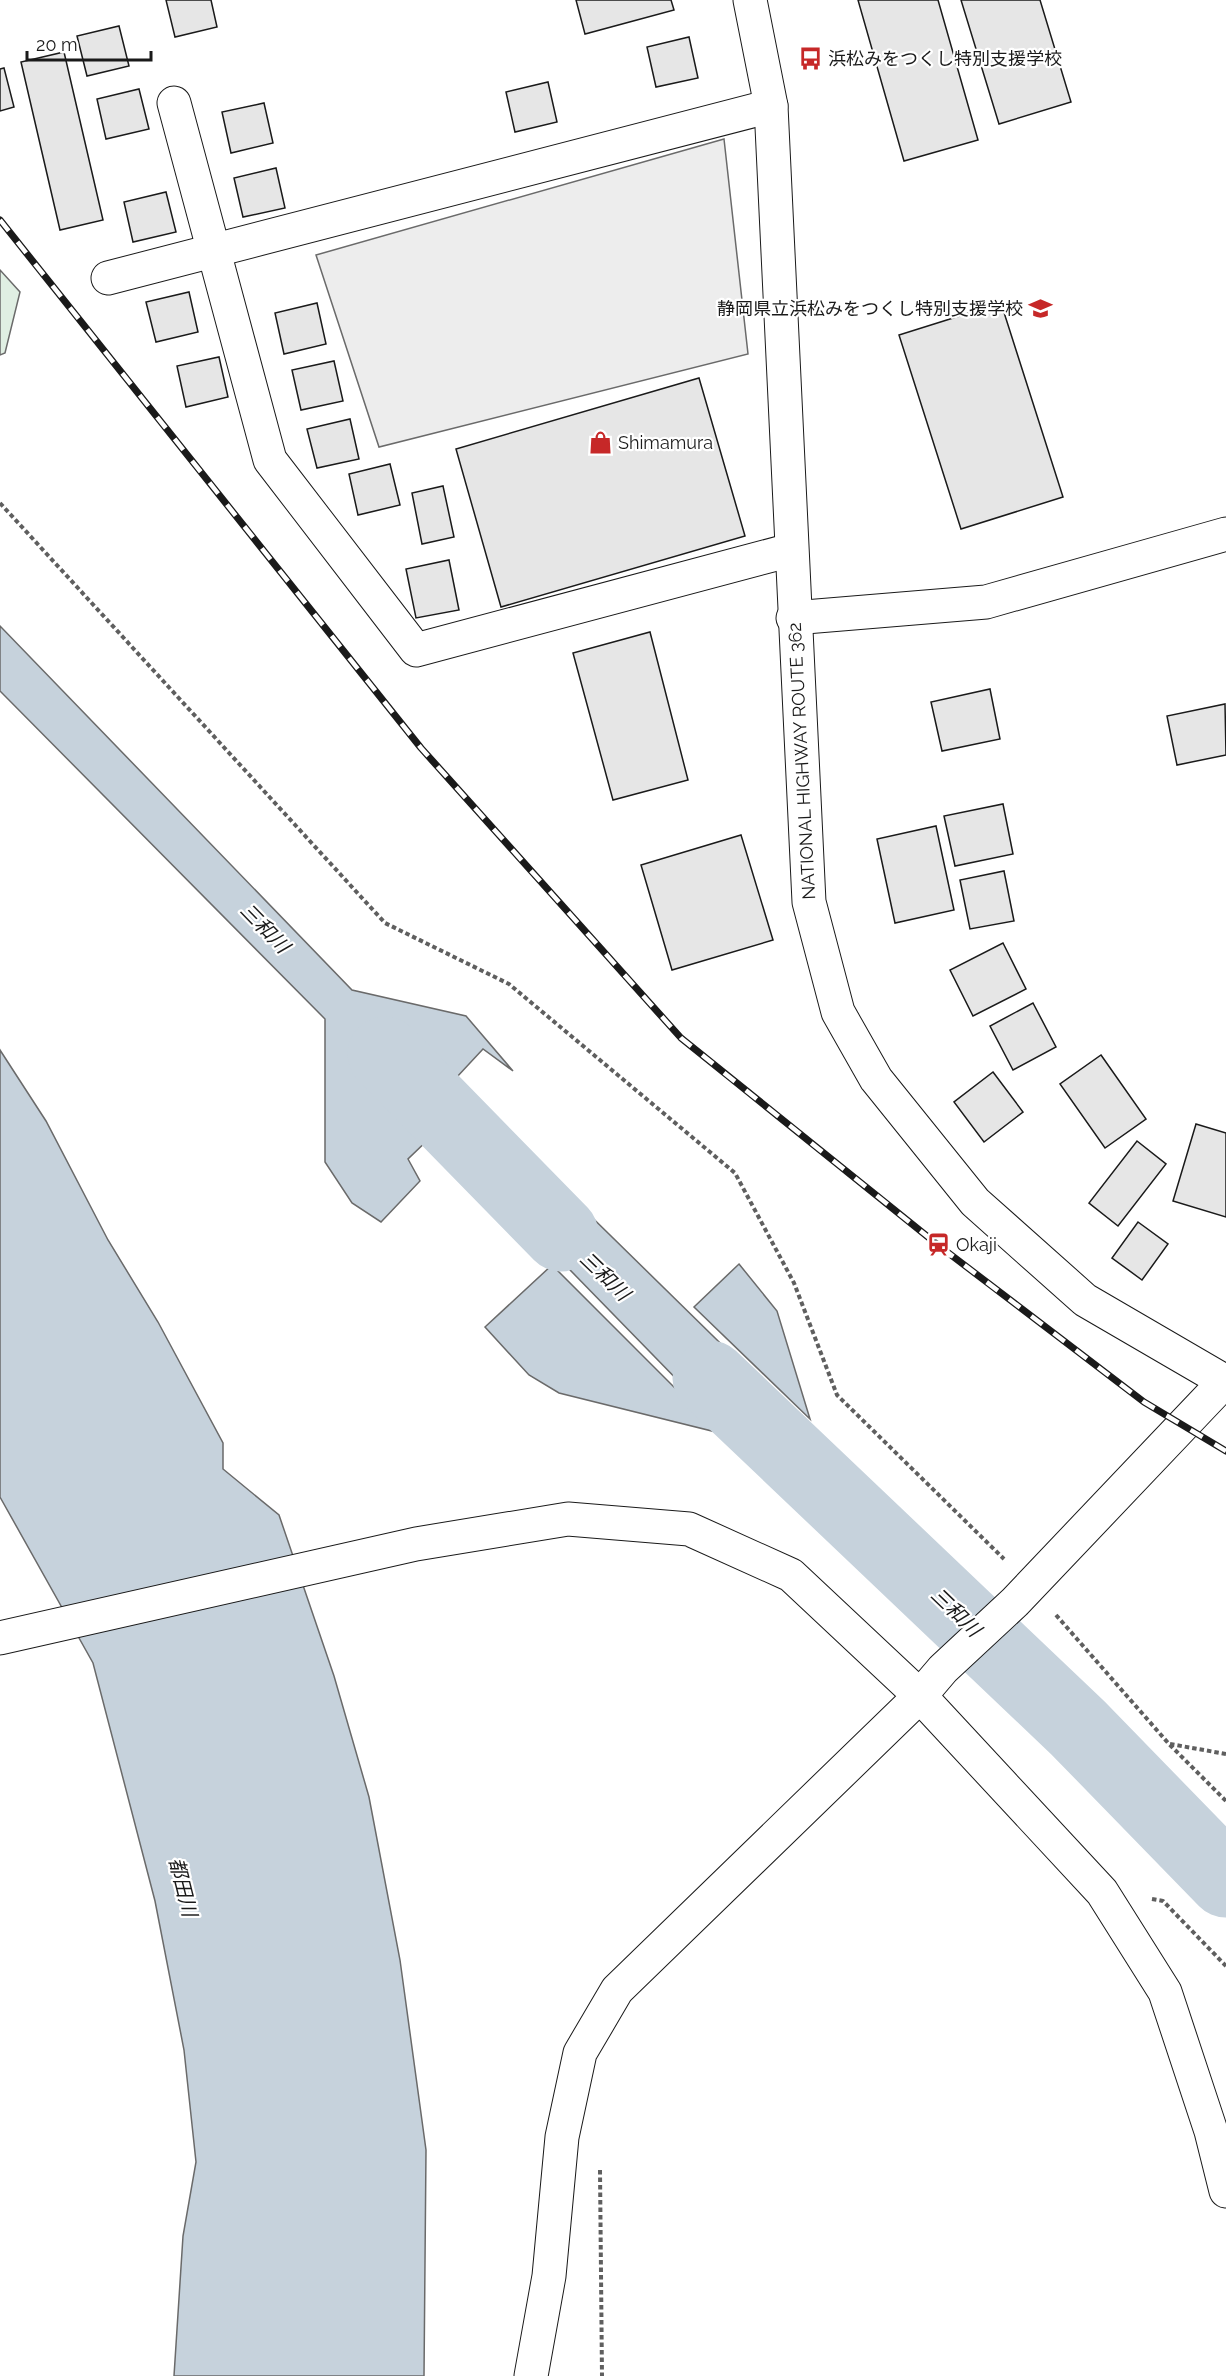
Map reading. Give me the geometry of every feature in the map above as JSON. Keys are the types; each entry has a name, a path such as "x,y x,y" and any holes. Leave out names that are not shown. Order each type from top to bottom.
{"main road":[{"name":"NATIONAL HIGHWAY ROUTE 362","path":"750,0 771,106 793,618 809,902 838,1012 876,1080 975,1202 1085,1300 1225,1382"},
{"path":"174,103 270,460 416,650 790,550"},
{"path":"108,278 771,106"},
{"path":"793,618 986,602 1226,534"},
{"path":"531,2376 549,2276 562,2137 580,2053 617,1990 1023,1593 1225,1382"},
{"path":"0,1638 416,1544 568,1519 689,1529 791,1575 920,1696 1102,1892 1165,1992 1210,2131 1226,2191"}],"path":[{"path":"0,503 385,923 509,984 735,1173 794,1284 837,1395 1023,1593 1226,1802"},
{"path":"1169,1744 1226,1754"},
{"path":"1102,1892 1163,1901 1226,1966"},
{"path":"600,2167 602,2376"}],"green space":[{"path":"0,270 20,292 5,353 0,355"}],"shaded area":[{"path":"724,139 748,354 379,447 316,255"}],"water":[{"path":"0,626 352,990 466,1016 513,1071 483,1049 456,1078 481,1105 445,1141 433,1135 408,1159 420,1181 381,1222 352,1203 325,1162 325,1019 0,691"},
{"name":"都田川","path":"0,1050 46,1121 108,1240 158,1322 223,1443 223,1469 279,1515 334,1676 369,1797 400,1960 426,2150 424,2376 174,2376 183,2236 196,2162 184,2050 155,1901 93,1663 0,1497"},
{"path":"510,1137 814,1435 841,1503 785,1449 732,1436 493,1191 483,1192 469,1178"},
{"path":"739,1264 777,1311 810,1419 694,1307"},
{"path":"552,1265 720,1433 559,1393 529,1375 485,1327"}],"building":[{"path":"166,0 211,0 217,27 175,37"},
{"path":"576,0 671,0 674,10 585,34"},
{"path":"858,0 938,0 978,140 904,161"},
{"path":"961,0 1040,0 1071,102 999,124"},
{"path":"119,26 129,66 87,76 77,36"},
{"path":"689,37 698,78 656,87 647,47"},
{"path":"64,52 103,220 60,230 21,62"},
{"path":"4,68 14,107 0,111 0,69"},
{"path":"548,82 557,122 515,132 506,92"},
{"path":"139,89 149,129 106,139 97,99"},
{"path":"264,103 273,143 231,153 222,112"},
{"path":"276,168 285,208 243,217 234,178"},
{"path":"166,192 176,232 133,242 124,202"},
{"path":"189,292 198,332 156,342 146,302"},
{"path":"317,303 326,344 284,354 275,313"},
{"path":"1001,303 1063,497 961,529 899,335"},
{"path":"219,357 228,397 186,407 177,366"},
{"path":"334,361 343,401 301,410 292,370"},
{"path":"699,378 745,536 501,607 456,449"},
{"path":"350,419 359,459 317,468 307,429"},
{"path":"390,464 400,505 358,515 349,474"},
{"path":"443,486 454,537 422,544 412,493"},
{"path":"449,560 459,610 416,618 406,569"},
{"path":"650,632 688,780 613,800 573,653"},
{"path":"990,689 1000,739 942,751 931,702"},
{"path":"1225,704 1226,755 1177,765 1167,716"},
{"path":"1003,804 1013,854 955,866 944,816"},
{"path":"936,826 954,910 895,923 877,839"},
{"path":"741,835 773,940 672,970 641,865"},
{"path":"1004,871 1014,921 970,929 960,880"},
{"path":"1003,943 1026,989 973,1016 950,970"},
{"path":"1033,1003 1056,1047 1013,1070 990,1026"},
{"path":"1101,1055 1146,1119 1105,1148 1060,1084"},
{"path":"993,1072 1023,1112 984,1142 954,1102"},
{"path":"1196,1124 1226,1133 1226,1217 1173,1201"},
{"path":"1137,1141 1166,1164 1118,1226 1089,1203"},
{"path":"1138,1222 1168,1244 1142,1280 1112,1258"}],"waterway":[{"name":"三和川","path":"385,1054 561,1234"},
{"name":"三和川","path":"710,1378 1078,1728 1226,1880"}],"railway":[{"path":"0,220 421,748 681,1038 938,1245 1144,1402 1226,1451"}],"place":[{"name":"浜松みをつくし特別支援学校","path":"810,59"},
{"name":"静岡県立浜松みをつくし特別支援学校","path":"1041,309"},
{"name":"Shimamura","path":"600,443"},
{"name":"Okaji","path":"938,1245"}]}
